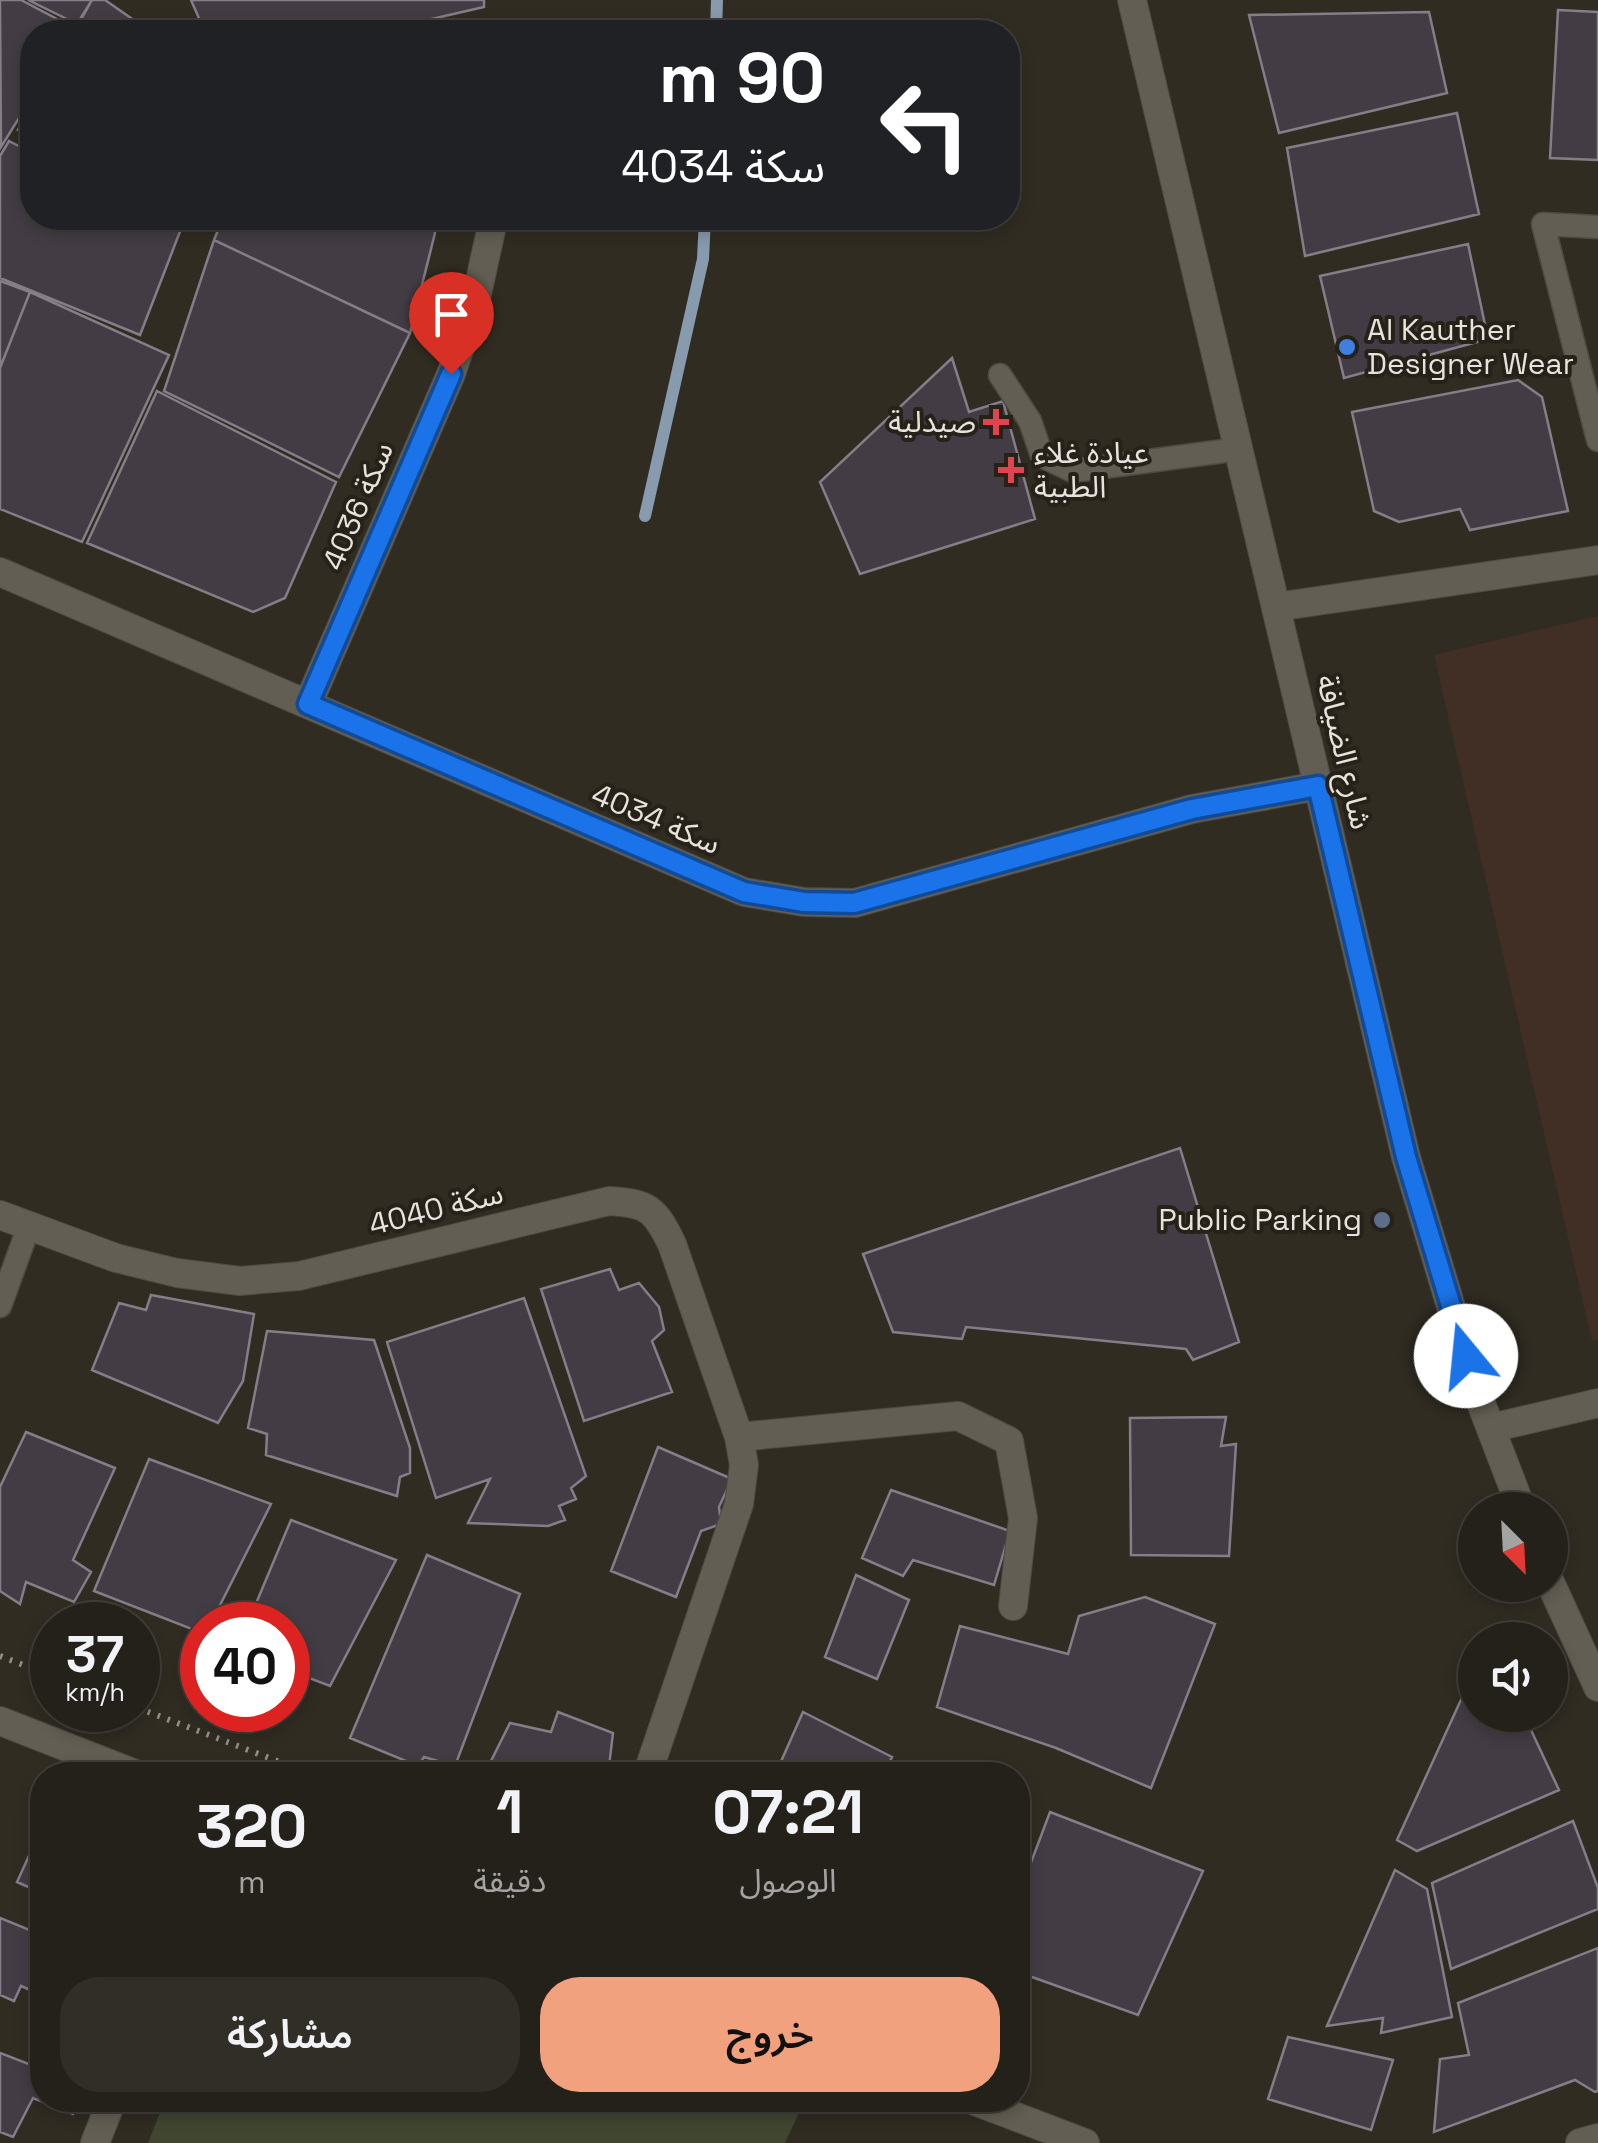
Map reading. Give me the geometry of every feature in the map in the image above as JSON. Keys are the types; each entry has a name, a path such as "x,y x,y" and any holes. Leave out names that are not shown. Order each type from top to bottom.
{"street":[{"name":"شارع الضيافة","path":"1132,0 1406,1157 1476,1390 1515,1492"},
{"name":"سكة 4036","path":"308,704 451,374 474,303 491,230"},
{"path":"1276,607 1598,560"},
{"name":"سكة 4034","path":"0,572 744,892 804,902 854,903 1192,809 1318,786"},
{"name":"سكة 4040","path":"0,1216 131,1262 176,1273 240,1280 299,1276 609,1201 639,1203 660,1220 672,1244 739,1437 744,1464 739,1504 651,1762"},
{"path":"1491,1428 1598,1403"},
{"path":"739,1437 958,1416 1009,1442 1022,1518 1014,1606"},
{"path":"1559,1602 1598,1687"},
{"path":"0,1720 105,1762"},
{"path":"95,2143 107,2112"},
{"path":"1003,2112 1083,2143"},
{"path":"1580,2143 1598,2138"}],"lane":[{"path":"1598,227 1543,224 1598,440"},
{"path":"1000,375 1030,422 1042,456 1073,471 1239,449"},
{"path":"0,1306 29,1226"}],"path":[{"path":"0,1656 30,1668"},
{"path":"160,1716 280,1762"}],"shaded area":[{"path":"1598,616 1598,1339 1592,1341 1434,655"}],"green space":[{"path":"160,2112 799,2112 785,2143 148,2143"}],"building":[{"path":"0,0 21,0 59,20 20,20 20,116 1,147"},
{"path":"28,0 92,0 80,20 69,20"},
{"path":"92,0 105,0 134,20 81,20"},
{"path":"191,0 484,0 484,7 427,20 200,20"},
{"path":"1558,10 1598,12 1598,160 1550,158"},
{"path":"1429,12 1447,93 1279,133 1249,15"},
{"path":"1457,113 1479,214 1305,256 1287,148"},
{"path":"9,141 20,147 20,230 181,230 140,335 0,278 0,156"},
{"path":"218,230 435,233 410,333 214,240"},
{"path":"214,240 410,333 339,477 164,391"},
{"path":"1468,244 1488,339 1344,378 1320,276"},
{"path":"0,281 30,292 0,368"},
{"path":"30,292 169,355 82,542 0,509 0,368"},
{"path":"952,358 969,412 1003,401 1035,519 860,574 820,482"},
{"path":"1518,380 1542,397 1568,511 1470,530 1460,509 1399,522 1374,511 1352,412"},
{"path":"157,391 336,482 285,598 253,612 87,543"},
{"path":"1180,1148 1239,1342 1193,1360 1186,1349 966,1327 962,1339 893,1332 863,1254"},
{"path":"610,1269 619,1290 639,1283 659,1307 664,1330 652,1341 672,1392 584,1421 541,1289"},
{"path":"151,1295 254,1314 243,1381 218,1423 92,1370 119,1303 146,1310"},
{"path":"524,1298 586,1476 571,1488 576,1499 559,1506 565,1520 548,1526 468,1523 490,1479 436,1498 387,1342"},
{"path":"267,1331 374,1340 410,1448 410,1473 400,1477 397,1496 266,1455 267,1434 248,1428"},
{"path":"1226,1417 1221,1446 1236,1444 1229,1556 1131,1555 1130,1418"},
{"path":"26,1432 115,1468 73,1560 91,1572 74,1602 26,1582 20,1604 0,1591 0,1487"},
{"path":"658,1447 732,1479 719,1507 721,1524 701,1531 676,1597 611,1571"},
{"path":"149,1459 271,1504 222,1602 180,1602 180,1624 160,1617 160,1602 122,1602 94,1591"},
{"path":"891,1490 1010,1531 994,1585 913,1560 903,1576 862,1558"},
{"path":"291,1520 396,1560 330,1686 310,1678 310,1602 257,1602"},
{"path":"427,1555 520,1594 457,1762 424,1757 421,1762 408,1762 350,1738"},
{"path":"856,1575 909,1600 877,1679 825,1657"},
{"path":"1145,1597 1215,1624 1151,1788 1056,1748 937,1707 960,1626 1068,1654 1079,1616"},
{"path":"1458,1706 1458,1732 1532,1732 1559,1790 1417,1851 1397,1840"},
{"path":"558,1712 613,1733 610,1762 490,1762 510,1723 551,1732"},
{"path":"803,1712 892,1757 890,1762 781,1762"},
{"path":"1050,1812 1203,1871 1138,2015 1030,1976 1030,1865"},
{"path":"1573,1821 1598,1888 1598,1909 1451,1969 1432,1883"},
{"path":"30,1853 30,1888 17,1882"},
{"path":"1395,1870 1427,1889 1452,2017 1381,2033 1383,2018 1327,2026"},
{"path":"0,1918 30,1930 30,1990 21,1986 14,2001 0,1995"},
{"path":"1598,1948 1598,2091 1575,2080 1434,2132 1440,2059 1469,2055 1458,2003"},
{"path":"1288,2037 1393,2060 1371,2130 1268,2099"},
{"path":"0,2053 30,2064 30,2104 13,2137 0,2132"}],"waterway":[{"path":"716,20 717,0"},
{"path":"645,516 703,259 704,230"}],"place":[{"name":"Al Kauther Designer Wear","path":"1347,347"},
{"name":"صيدلية","path":"996,422"},
{"name":"عيادة غلاء الطبية","path":"1011,470"},
{"name":"Public Parking","path":"1382,1220"}],"route":[{"path":"451,374 308,704 744,892 804,902 854,903 1192,809 1318,786 1406,1157 1466,1356"}]}
